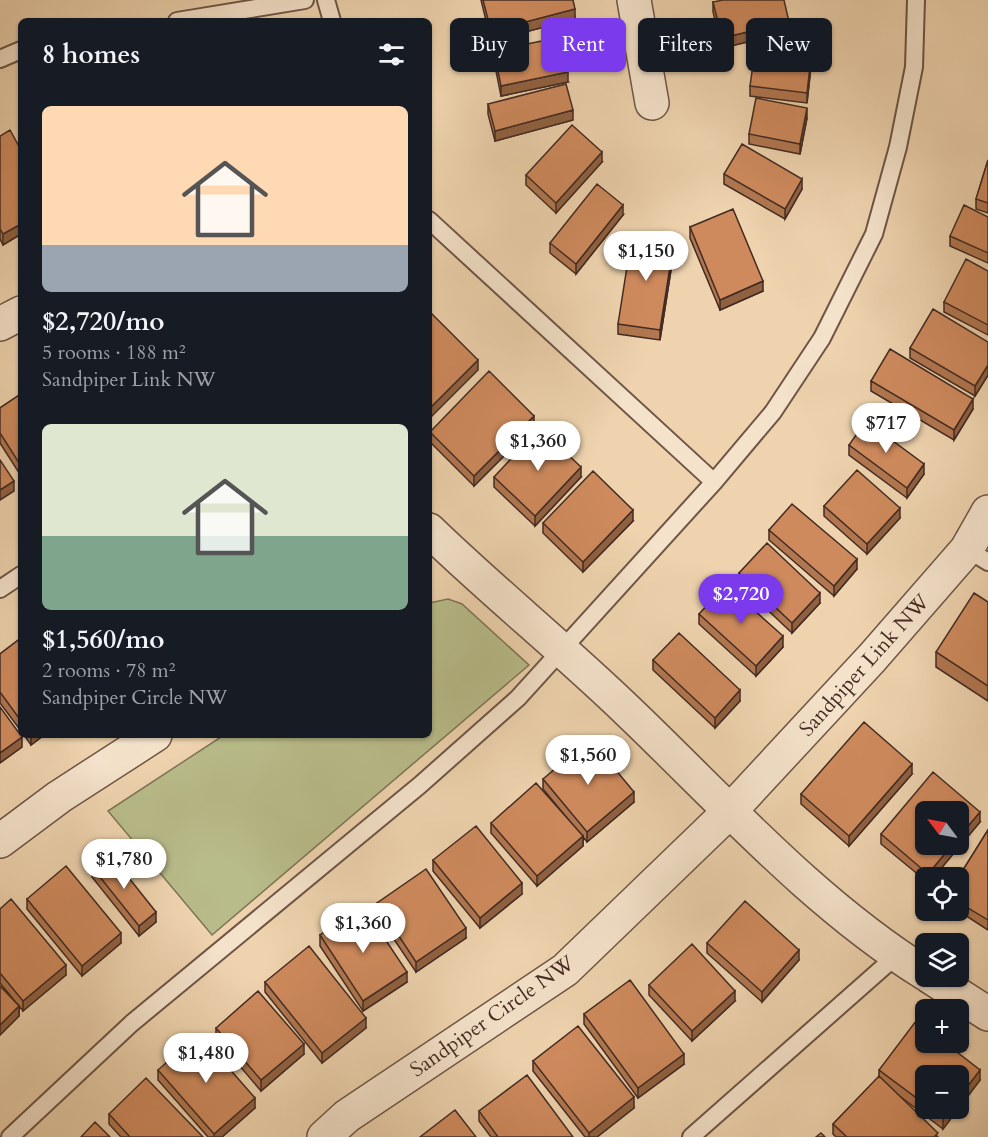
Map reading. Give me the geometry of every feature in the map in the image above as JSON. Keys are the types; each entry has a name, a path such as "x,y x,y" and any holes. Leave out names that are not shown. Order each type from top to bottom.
{"street":[{"path":"634,0 652,103"},
{"path":"0,324 18,315"},
{"name":"Sandpiper Link NW","path":"731,810 873,658 977,555 988,512"},
{"path":"435,545 564,649 813,888 896,956 915,968"},
{"path":"0,841 59,797 150,738"},
{"name":"Sandpiper Circle NW","path":"324,1137 347,1116 565,970 731,810"},
{"path":"946,987 988,1014"}],"lane":[{"path":"195,18 305,0"},
{"path":"326,0 331,18"},
{"path":"10,1137 132,1023 465,745 518,698 714,482 773,412 822,338 874,234 896,157 914,67 916,0"},
{"path":"0,59 18,51"},
{"path":"432,223 714,482"},
{"path":"0,589 18,577"},
{"path":"691,1137 896,956"}],"green space":[{"path":"448,599 462,604 529,665 212,935 108,811 219,738 432,738 432,602"}],"building":[{"path":"483,0 573,0 575,9 529,21 529,18 488,18"},
{"path":"784,0 788,18 746,18 746,32 734,35 734,18 717,18 713,2"},
{"path":"541,41 541,72 568,72 501,86 498,72 529,72 529,44"},
{"path":"752,72 809,72 807,93 750,86"},
{"path":"566,84 573,110 495,131 488,104"},
{"path":"756,98 807,108 800,144 749,134"},
{"path":"572,125 602,152 556,203 526,175"},
{"path":"10,130 18,145 18,226 3,234 0,229 0,136"},
{"path":"742,144 802,179 785,209 724,174"},
{"path":"988,160 988,203 976,199"},
{"path":"597,184 623,205 576,264 550,243"},
{"path":"964,205 988,217 988,253 950,236"},
{"path":"733,209 763,281 720,300 690,227"},
{"path":"632,235 674,241 660,330 618,324"},
{"path":"966,259 988,271 988,325 944,302"},
{"path":"933,309 988,342 988,365 975,386 910,348"},
{"path":"432,314 478,360 432,406"},
{"path":"890,349 973,399 954,430 871,381"},
{"path":"489,371 534,416 474,476 432,434 432,430"},
{"path":"18,396 18,461 0,433 0,408"},
{"path":"866,421 924,464 907,488 849,445"},
{"path":"540,428 581,467 535,516 494,477"},
{"path":"0,460 14,481 0,490"},
{"path":"857,470 900,508 867,544 824,506"},
{"path":"593,471 633,510 583,562 543,523"},
{"path":"792,504 857,559 834,586 769,530"},
{"path":"767,543 820,593 792,623 739,573"},
{"path":"726,585 783,636 756,666 699,614"},
{"path":"974,593 988,602 988,686 936,652"},
{"path":"679,633 740,690 715,718 653,660"},
{"path":"18,640 18,717 0,692 0,654"},
{"path":"0,707 18,732 18,738 21,738 0,753"},
{"path":"864,722 912,764 849,836 801,794"},
{"path":"590,739 634,792 587,832 543,779"},
{"path":"933,772 967,801 915,801 915,855 944,855 934,867 920,867 881,834"},
{"path":"536,783 583,836 537,876 491,823"},
{"path":"969,803 980,812 969,825"},
{"path":"476,826 522,883 480,918 433,860"},
{"path":"988,830 988,920 969,909 969,867 965,867"},
{"path":"109,853 156,912 139,926 92,867"},
{"path":"66,866 121,933 82,966 27,899"},
{"path":"426,869 466,928 416,962 377,903"},
{"path":"11,899 66,965 23,1001 0,973 0,909"},
{"path":"745,901 799,950 762,992 707,943"},
{"path":"363,906 407,972 363,1001 320,935"},
{"path":"692,944 735,991 692,1031 649,985"},
{"path":"309,946 366,1018 322,1053 265,982"},
{"path":"630,980 684,1054 638,1088 584,1014"},
{"path":"0,986 19,1006 0,1025"},
{"path":"258,991 304,1044 261,1080 216,1028"},
{"path":"915,1022 915,1053 958,1053 980,1070 969,1084 969,1065 915,1065 915,1097 879,1070"},
{"path":"578,1026 634,1097 589,1133 533,1061"},
{"path":"199,1034 255,1098 214,1134 158,1070"},
{"path":"527,1075 573,1137 498,1137 479,1111"},
{"path":"879,1076 915,1111 915,1119 924,1119 938,1133 934,1137 847,1137 833,1124"},
{"path":"146,1078 203,1137 130,1137 109,1114"},
{"path":"455,1110 476,1137 420,1137"},
{"path":"95,1122 110,1137 81,1137"}]}
